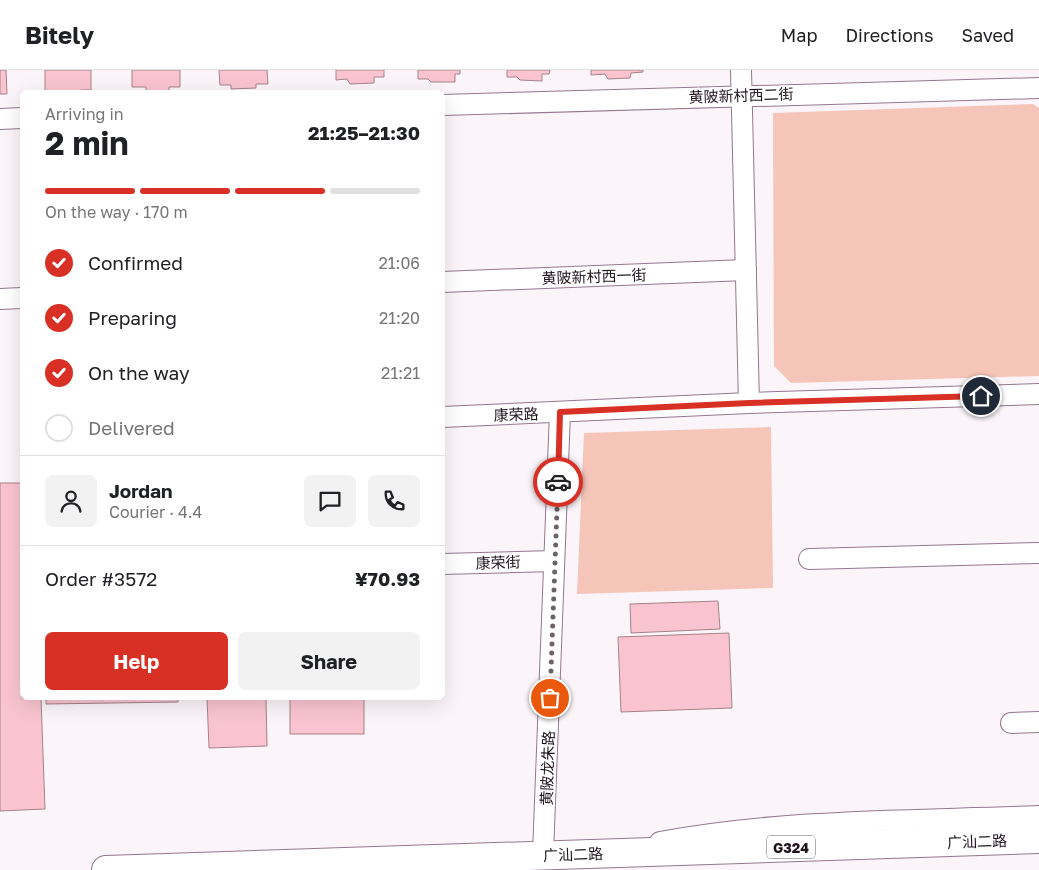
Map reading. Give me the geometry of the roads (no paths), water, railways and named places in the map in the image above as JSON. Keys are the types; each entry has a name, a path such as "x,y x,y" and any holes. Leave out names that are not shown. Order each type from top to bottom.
{"highway":[{"name":"广汕二路","path":"106,870 1039,839"}],"street":[{"path":"741,70 749,403"},
{"name":"黄陂新村西二街","path":"445,106 742,95 1039,88"},
{"path":"0,119 20,118"},
{"name":"黄陂新村西一街","path":"445,282 746,270"},
{"path":"0,299 20,298"},
{"name":"康荣路","path":"445,416 749,403 1039,394"},
{"name":"黄陂龙朱路","path":"544,854 560,412"},
{"path":"809,559 1039,553"},
{"name":"康荣街","path":"445,564 554,560"},
{"path":"1011,723 1039,722"},
{"path":"544,854 657,842 712,832 762,826 1039,816"}]}
